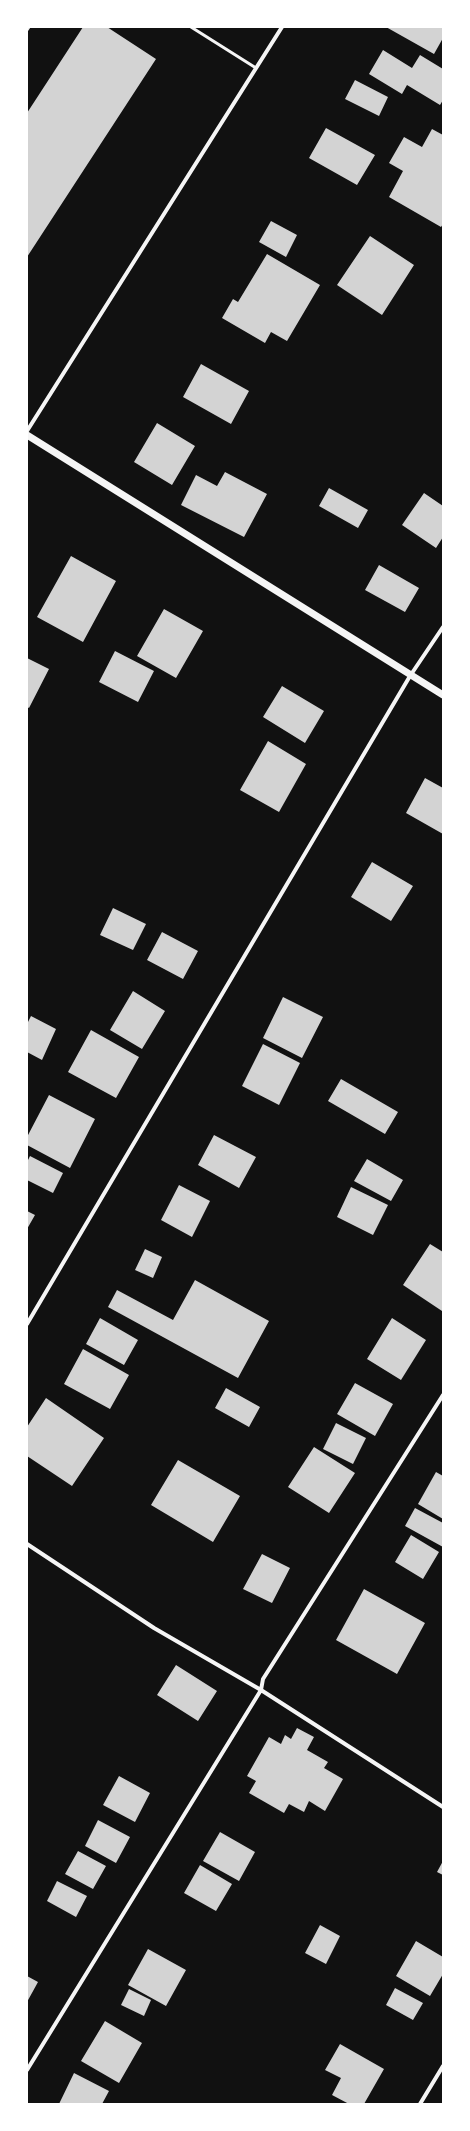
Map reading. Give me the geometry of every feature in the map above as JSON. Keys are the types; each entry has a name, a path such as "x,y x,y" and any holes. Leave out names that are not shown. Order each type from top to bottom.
{"street":[{"path":"27,431 282,27"},
{"path":"27,435 410,676 443,695"},
{"path":"27,1324 410,676 443,627"},
{"path":"27,2070 261,1690 263,1679 443,1394"},
{"path":"27,1544 154,1628 261,1690 443,1807"},
{"path":"420,2104 443,2066"}],"lane":[{"path":"191,27 256,68"}],"building":[{"path":"83,27 107,27 156,59 27,257 27,113"},
{"path":"386,27 443,27 443,38 434,54"},
{"path":"383,50 412,68 420,55 443,69 443,100 440,105 407,85 402,94 369,74"},
{"path":"355,80 388,97 379,116 345,99"},
{"path":"326,128 375,155 357,185 309,158"},
{"path":"432,129 443,135 443,224 441,227 389,197 403,171 389,163 404,137 422,147"},
{"path":"271,221 297,235 286,257 259,242"},
{"path":"370,236 414,265 382,315 337,285"},
{"path":"267,254 320,285 287,341 271,332 265,343 222,318 233,299 238,302"},
{"path":"201,364 249,391 231,424 183,397"},
{"path":"157,423 195,446 172,485 134,462"},
{"path":"225,472 267,494 244,537 181,505 196,475 217,486"},
{"path":"329,488 368,510 358,528 319,506"},
{"path":"424,493 443,506 443,537 436,548 402,525"},
{"path":"71,556 116,581 83,642 37,617"},
{"path":"379,565 419,588 405,612 365,590"},
{"path":"164,609 203,631 176,678 137,656"},
{"path":"115,651 154,671 138,702 99,682"},
{"path":"27,658 49,669 29,708 27,707"},
{"path":"282,686 324,711 305,743 263,717"},
{"path":"268,741 306,764 279,812 240,790"},
{"path":"425,778 443,788 443,834 406,813"},
{"path":"372,862 413,886 391,921 351,897"},
{"path":"113,908 146,924 133,950 100,935"},
{"path":"162,932 198,951 183,979 147,960"},
{"path":"133,991 165,1011 142,1049 110,1030"},
{"path":"283,997 323,1017 302,1058 263,1038"},
{"path":"31,1016 56,1029 42,1060 27,1052 27,1024"},
{"path":"91,1030 139,1057 116,1098 68,1072"},
{"path":"263,1044 300,1063 279,1105 242,1086"},
{"path":"341,1079 398,1112 385,1134 328,1101"},
{"path":"49,1095 95,1119 70,1168 27,1145 27,1137"},
{"path":"214,1135 256,1157 239,1188 198,1165"},
{"path":"30,1156 63,1173 53,1193 27,1180 27,1162"},
{"path":"367,1159 403,1180 391,1201 354,1181"},
{"path":"179,1185 210,1201 192,1237 161,1220"},
{"path":"351,1187 388,1205 373,1235 337,1217"},
{"path":"27,1211 35,1215 27,1229"},
{"path":"430,1244 443,1252 442,1311 403,1285"},
{"path":"145,1249 162,1257 153,1278 135,1270"},
{"path":"195,1280 269,1321 238,1378 108,1307 117,1290 173,1320"},
{"path":"100,1318 138,1340 124,1365 86,1344"},
{"path":"392,1318 426,1340 401,1380 367,1359"},
{"path":"83,1349 129,1375 110,1409 64,1384"},
{"path":"355,1383 393,1404 375,1436 337,1414"},
{"path":"226,1388 260,1407 249,1427 215,1408"},
{"path":"46,1398 104,1438 72,1486 27,1456 27,1427"},
{"path":"336,1423 366,1438 353,1464 323,1449"},
{"path":"314,1447 355,1473 329,1513 288,1487"},
{"path":"178,1460 240,1496 213,1542 151,1505"},
{"path":"436,1472 443,1476 443,1519 418,1504"},
{"path":"415,1508 443,1523 443,1547 405,1526"},
{"path":"411,1535 439,1552 423,1579 395,1562"},
{"path":"262,1554 290,1568 272,1603 243,1589"},
{"path":"364,1589 425,1623 397,1674 336,1640"},
{"path":"176,1665 217,1691 198,1721 157,1695"},
{"path":"297,1728 314,1737 307,1750 328,1762 324,1768 343,1779 325,1811 309,1801 304,1812 289,1804 284,1813 249,1793 256,1781 247,1776 269,1737 281,1744 285,1735 291,1739"},
{"path":"119,1776 150,1793 135,1822 103,1805"},
{"path":"98,1820 130,1837 116,1863 85,1846"},
{"path":"220,1832 255,1852 239,1881 203,1861"},
{"path":"78,1851 106,1866 93,1889 65,1874"},
{"path":"443,1861 443,1875 437,1872"},
{"path":"200,1865 232,1884 216,1911 184,1893"},
{"path":"57,1881 87,1896 76,1917 47,1901"},
{"path":"320,1925 340,1936 326,1964 305,1953"},
{"path":"416,1941 443,1957 443,1974 430,1996 396,1976"},
{"path":"148,1949 186,1970 166,2006 128,1985"},
{"path":"27,1976 38,1982 27,2002"},
{"path":"395,1988 423,2003 413,2020 386,2005"},
{"path":"129,1989 151,2000 144,2016 121,2005"},
{"path":"105,2021 142,2043 119,2083 81,2061"},
{"path":"340,2044 384,2069 364,2104 349,2104 332,2095 341,2078 325,2070"},
{"path":"74,2073 109,2091 102,2104 59,2104"}]}
